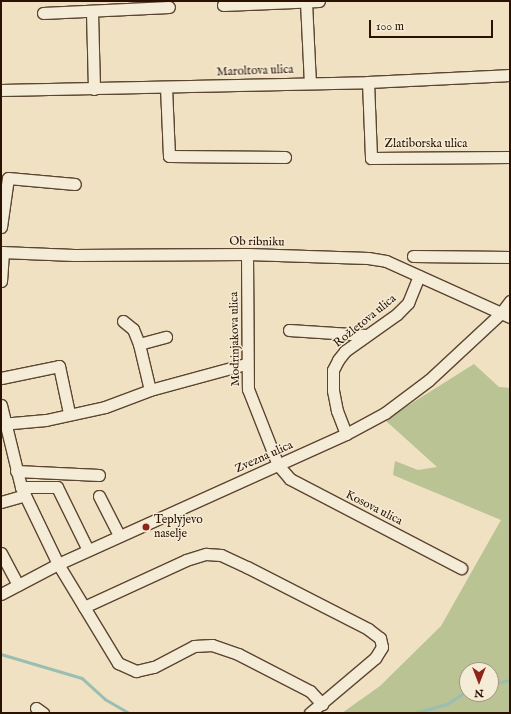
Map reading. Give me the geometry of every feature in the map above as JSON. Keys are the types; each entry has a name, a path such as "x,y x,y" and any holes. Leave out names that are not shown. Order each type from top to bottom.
{"street":[{"path":"223,5 319,1"},
{"path":"306,2 310,82"},
{"path":"44,12 92,12 169,7"},
{"path":"92,12 94,89"},
{"name":"Maroltova ulica","path":"1,90 94,89 310,82 368,82 510,75"},
{"name":"Zlatiborska ulica","path":"368,82 371,158 510,157"},
{"path":"166,87 169,156 285,157"},
{"path":"1,227 8,178 75,184"},
{"path":"1,281 2,252"},
{"name":"Ob ribniku","path":"2,252 74,255 247,254 368,258 386,261 505,315"},
{"name":"Modrinjakova ulica","path":"247,254 246,364 248,389 278,465"},
{"path":"413,256 510,257"},
{"name":"Rožletova ulica","path":"346,434 337,411 333,370 345,351 396,314 408,303 419,276"},
{"name":"Zvezna ulica","path":"1,594 58,564 119,535 346,434 385,413 429,380 505,315 510,301"},
{"path":"123,321 133,329 139,344 150,390"},
{"path":"289,330 366,335"},
{"path":"139,344 166,337"},
{"path":"2,424 46,420 69,413 105,407 150,390 246,364"},
{"path":"1,378 59,366 69,413"},
{"path":"1,409 2,424 23,491 58,564 118,663 125,668 136,671 154,667 194,646 212,645 238,654 310,691 322,704"},
{"name":"Kosova ulica","path":"278,465 290,479 461,568"},
{"path":"16,472 99,475"},
{"path":"1,502 23,491 58,487 88,550"},
{"path":"99,496 119,535"},
{"path":"1,553 18,586"},
{"path":"84,607 186,560 206,554 221,555 324,605 368,629 380,638 382,647 375,658 310,713"}],"green space":[{"path":"474,364 499,387 510,388 510,713 342,713 380,686 441,626 501,520 393,475 395,461 418,470 437,467 385,420"}],"waterway":[{"path":"1,654 82,678 105,699 129,713"},
{"path":"499,682 510,680"},
{"path":"414,713 447,704 459,696"}],"place":[{"name":"Teplyjevo naselje","path":"146,527"}]}
